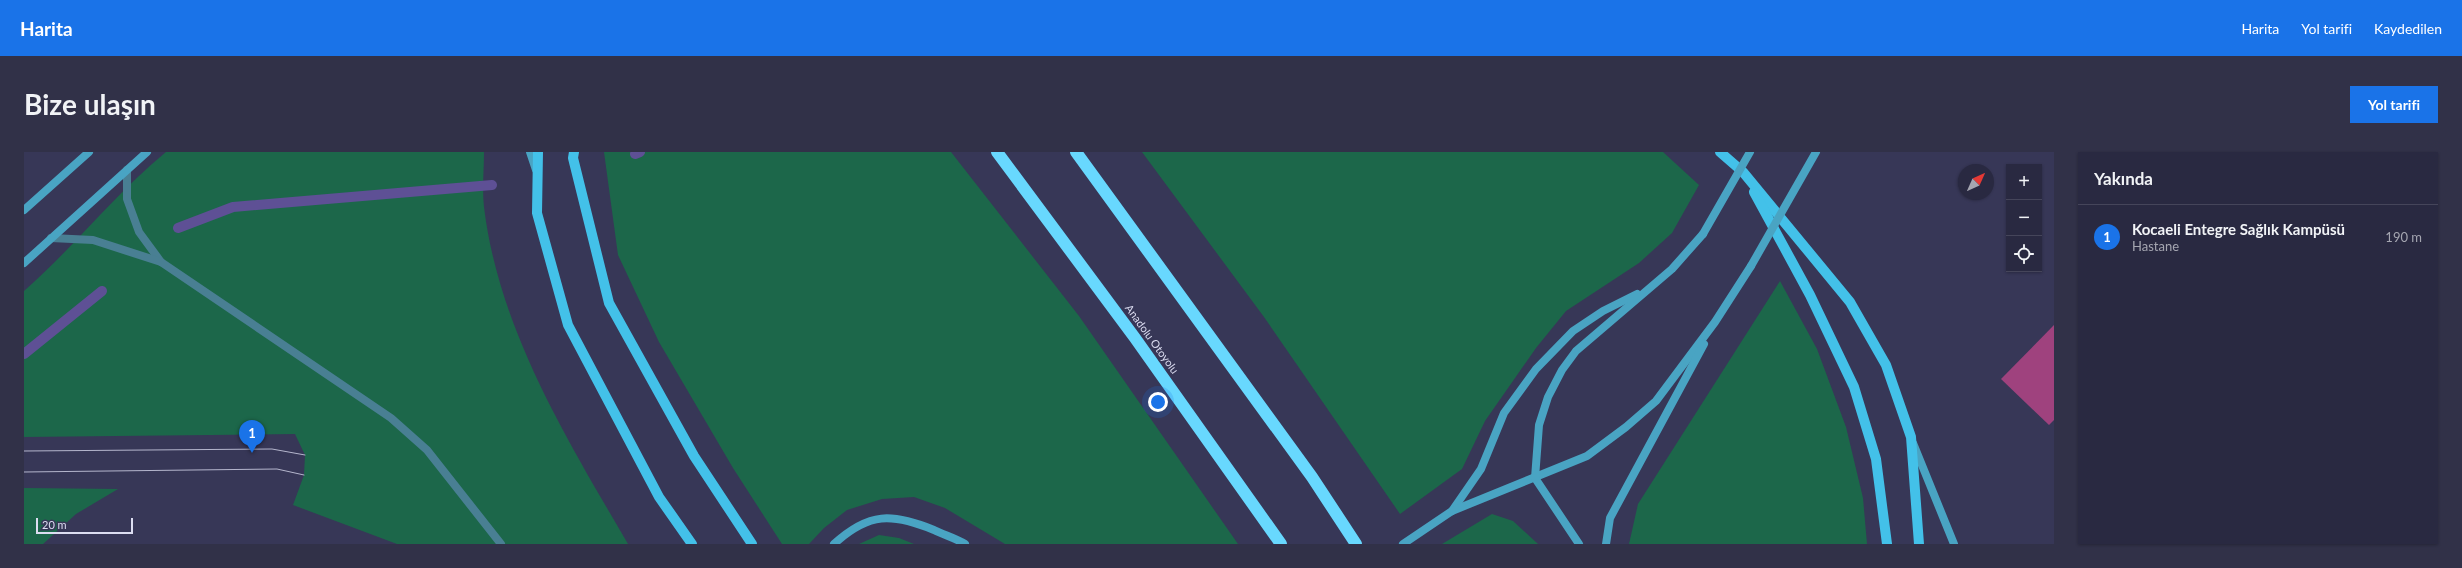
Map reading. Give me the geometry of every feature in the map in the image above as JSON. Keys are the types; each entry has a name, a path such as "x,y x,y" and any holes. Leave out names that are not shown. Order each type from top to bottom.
{"highway":[{"name":"Anadolu Otoyolu","path":"997,152 1135,338 1281,544"},
{"path":"1076,152 1312,477 1356,544"}],"main road":[{"path":"538,152 537,213 568,326 659,497 692,544"},
{"path":"574,152 573,158 609,304 694,456 752,544"},
{"path":"1720,152 1743,172 1850,302 1886,365 1911,437 1919,544"},
{"path":"1743,172 1810,294 1854,387 1876,459 1887,544"}],"street":[{"path":"24,210 90,152"},
{"path":"24,263 147,152"},
{"path":"530,152 538,175"},
{"path":"1579,544 1535,478 1539,425 1548,397 1562,370 1576,351 1672,269 1703,234 1750,152"},
{"path":"1403,544 1452,511 1587,456 1626,427 1656,401 1715,322 1751,266 1816,152"},
{"path":"127,170 126,199 139,232 161,262"},
{"path":"51,238 93,240 161,262 391,418 427,450 501,544"},
{"path":"1452,511 1481,469 1504,413 1536,369 1573,331 1603,311 1651,287"},
{"path":"1606,544 1610,518 1715,322"},
{"path":"1911,437 1954,544"},
{"path":"834,544 847,533 870,520 890,518 909,520 965,544"}],"green space":[{"path":"166,152 484,152 483,200 492,252 504,297 520,340 560,424 628,544 397,544 293,505 304,475 305,455 295,434 24,437 24,291 60,257 129,185"},
{"path":"604,152 951,152 1079,316 1238,544 1005,544 945,508 914,497 882,499 847,510 824,528 809,544 782,544 733,468 659,342 618,255"},
{"path":"1142,152 1663,152 1699,185 1672,233 1639,263 1566,311 1536,348 1485,421 1462,469 1400,514 1264,317"},
{"path":"1780,281 1817,349 1846,427 1863,498 1867,544 1629,544 1638,504"},
{"path":"24,488 118,489 76,514 43,544 24,544"},
{"path":"1492,514 1513,521 1538,544 1442,544"},
{"path":"879,535 899,538 914,544 859,544"}],"building":[{"path":"2054,325 2054,420 2049,425 2001,379"}],"waterway":[{"path":"635,154 640,152"},
{"path":"178,228 233,207 492,185"},
{"path":"24,354 102,291"}],"tram line":[{"path":"24,451 272,449 305,455"},
{"path":"24,472 277,469 304,475"}],"place":[{"name":"Kocaeli Entegre Sağlık Kampüsü","path":"252,453"}]}
